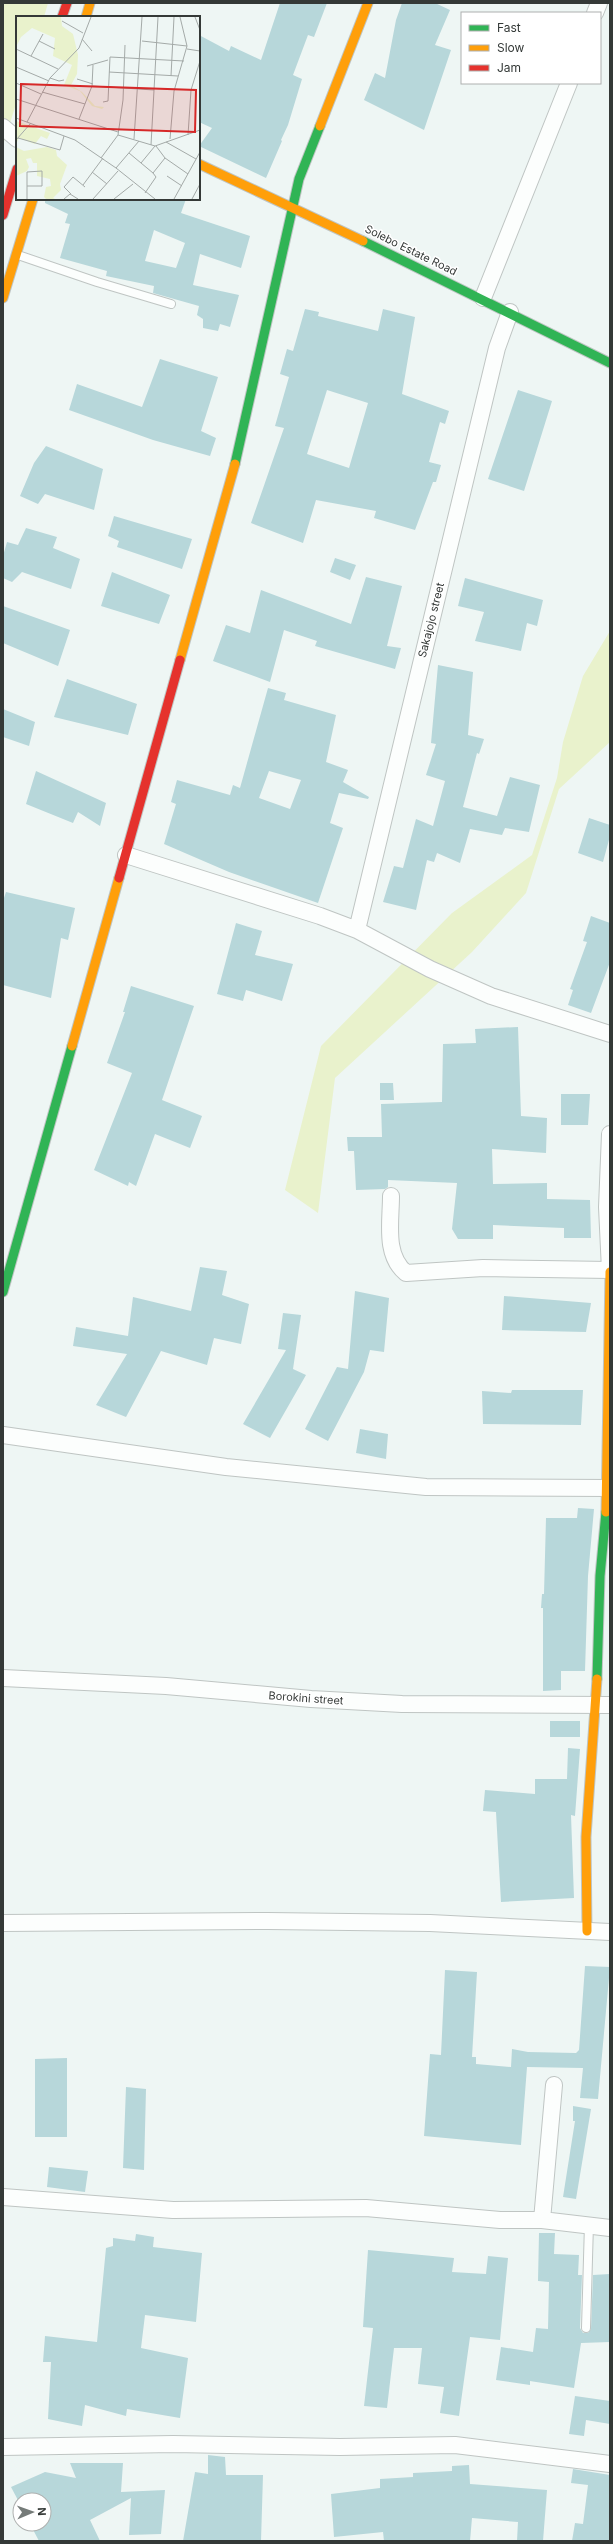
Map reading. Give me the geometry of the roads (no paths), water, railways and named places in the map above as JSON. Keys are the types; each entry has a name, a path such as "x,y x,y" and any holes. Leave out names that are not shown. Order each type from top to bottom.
{"street":[{"path":"62,16 67,3"},
{"path":"86,16 90,3"},
{"path":"3,1292 240,449 299,179 368,3"},
{"path":"483,298 569,84"},
{"path":"3,127 16,138"},
{"name":"Solebo Estate Road","path":"200,164 483,298 610,363"},
{"path":"3,215 16,172"},
{"path":"3,298 33,200"},
{"name":"Sakajojo street","path":"357,930 497,348 510,312"},
{"path":"126,855 320,916 357,930 430,969 491,996 610,1034"},
{"path":"587,1931 586,1837 603,1705 600,1576 609,1488 610,1271 607,1207 610,1134"},
{"path":"391,1196 391,1251 397,1265 406,1273 483,1268 610,1271"},
{"path":"3,1435 234,1468 426,1487 609,1488"},
{"name":"Borokini street","path":"3,1678 166,1686 311,1700 402,1704 603,1705"},
{"path":"3,1924 268,1921 430,1923 610,1932"},
{"path":"542,2220 554,2085"},
{"path":"3,2197 173,2210 366,2208 500,2220 542,2220 589,2224 610,2228"},
{"path":"3,2447 173,2444 340,2448 455,2445 610,2464"}],"lane":[{"path":"17,254 97,282 171,304"},
{"path":"586,2328 589,2224"}]}
